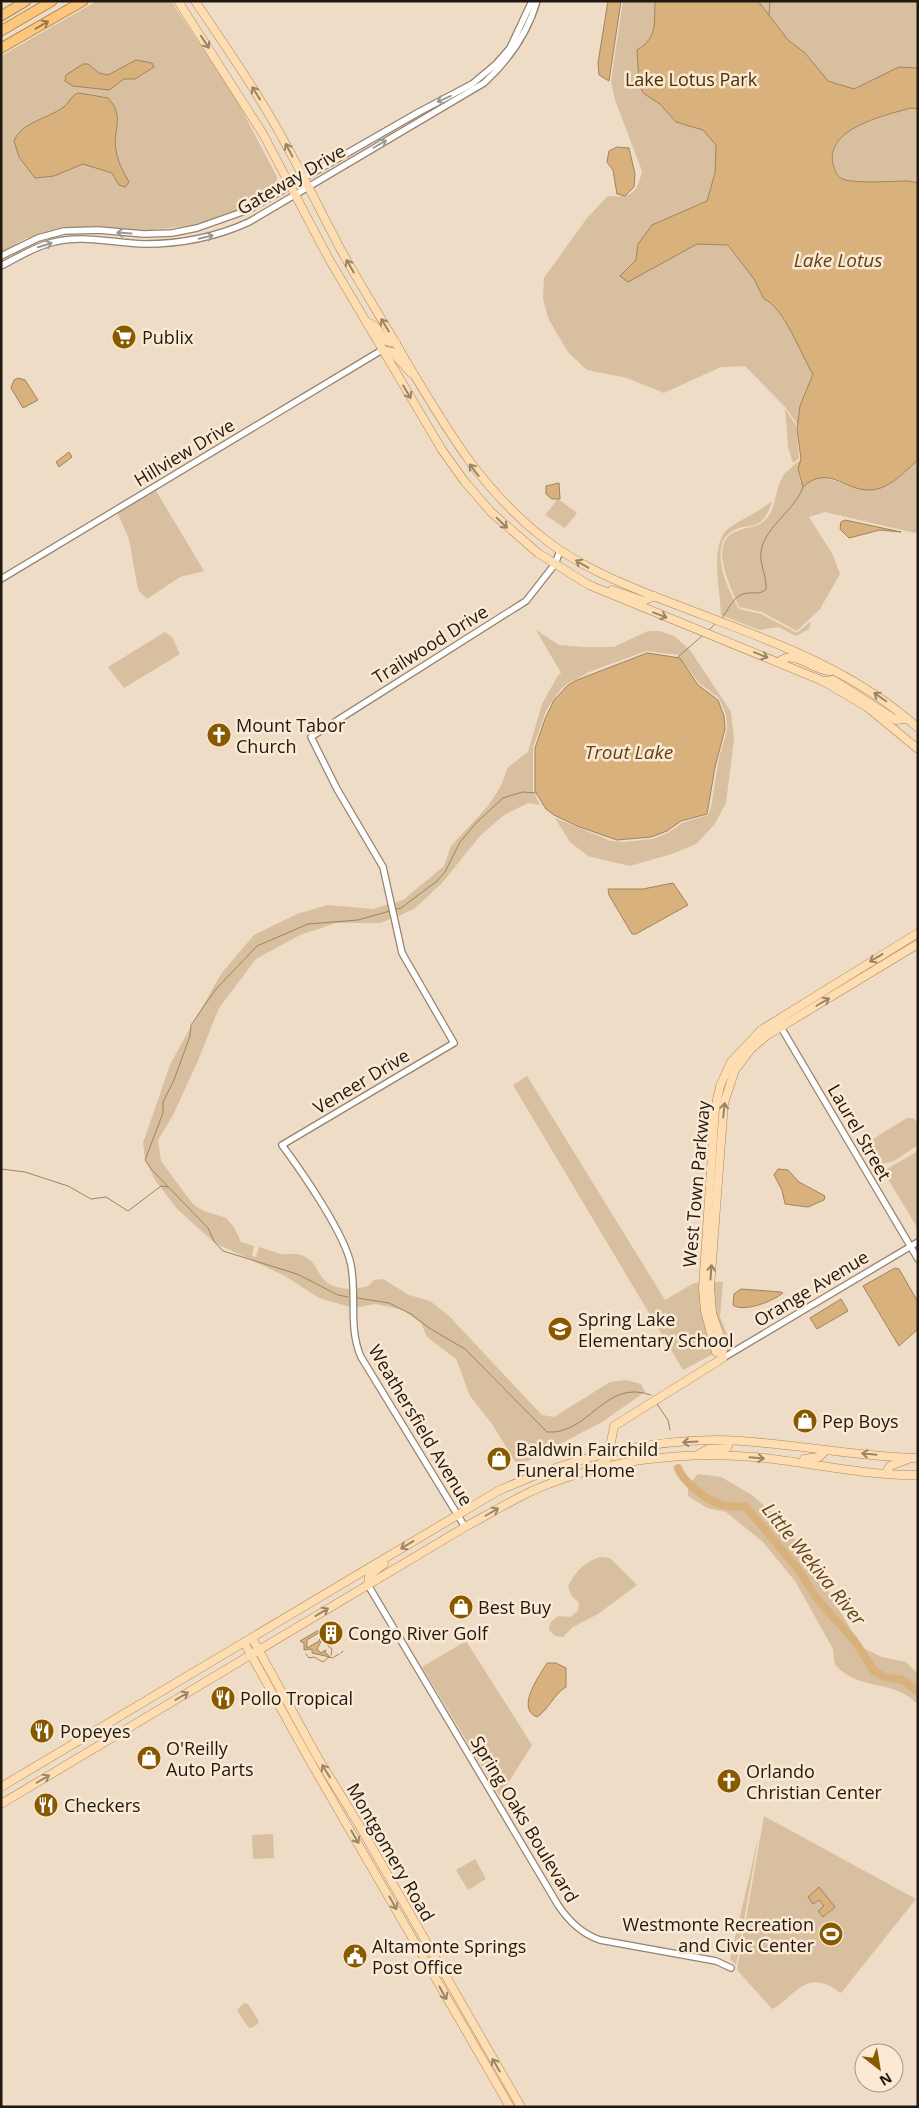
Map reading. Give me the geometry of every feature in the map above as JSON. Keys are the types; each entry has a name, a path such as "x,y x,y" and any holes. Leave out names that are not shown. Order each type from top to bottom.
{"highway":[{"path":"1,16 26,1"},
{"path":"1,31 52,1"},
{"path":"1,48 83,1"}],"main road":[{"path":"178,1 240,95 382,350 442,450 465,482 506,527 555,564 589,585 823,681 867,707 918,749"},
{"path":"195,1 253,88 304,178 342,251 455,442 477,474 517,516 563,552 604,576 834,670 878,695 918,728"},
{"path":"365,320 376,327 386,341 396,343"},
{"path":"382,350 392,352 416,378"},
{"path":"589,585 603,587 644,601 654,596"},
{"path":"779,662 788,657 826,671 834,670"},
{"path":"823,681 833,680 896,720 908,719"},
{"name":"West Town Parkway","path":"779,1023 918,933"},
{"name":"West Town Parkway","path":"722,1355 716,1352 710,1331 705,1311 703,1288 715,1109 720,1086 731,1062 749,1041 918,944"},
{"name":"Orange Avenue","path":"610,1451 610,1436 614,1426 620,1420 722,1355"},
{"path":"697,1455 708,1449 727,1448 730,1441"},
{"path":"1,1787 456,1515 498,1491 528,1477 610,1451 664,1443 730,1441 914,1458"},
{"path":"734,1456 742,1447 771,1449 779,1445"},
{"path":"797,1462 819,1457 826,1450"},
{"path":"588,1472 608,1458 610,1451"},
{"path":"1,1804 465,1527 533,1490 618,1464 672,1456 697,1455 734,1456 918,1475"},
{"path":"886,1473 890,1466 914,1458"},
{"path":"368,1585 369,1576 387,1562 390,1554"},
{"name":"Montgomery Road","path":"252,1638 256,1652 306,1753 336,1802 510,2107"},
{"name":"Montgomery Road","path":"244,1642 256,1652 358,1823 521,2107"},
{"path":"336,1802 346,1808 358,1823"},
{"path":"420,1950 431,1951"},
{"path":"479,2054 488,2049"}],"street":[{"name":"Gateway Drive","path":"1,256 38,238 64,231 98,230 144,234 197,228 242,212 472,84 496,64 510,48 532,1"},
{"name":"Gateway Drive","path":"1,266 36,248 67,240 90,238 144,244 197,240 244,224 484,83 500,68 522,40 538,1"},
{"name":"Hillview Drive","path":"1,580 382,350"},
{"name":"Trailwood Drive","path":"454,1043 404,958 397,940 383,867 338,789 311,737 518,607 532,595 563,552"},
{"name":"Laurel Street","path":"779,1023 918,1259"},
{"name":"Veneer Drive","path":"282,1145 454,1043"},
{"name":"Weathersfield Avenue","path":"282,1145 300,1168 346,1250 352,1279 354,1338 361,1357 465,1527"},
{"name":"Orange Avenue","path":"722,1355 918,1242"},
{"name":"Spring Oaks Boulevard","path":"368,1585 558,1905 571,1922 592,1937 600,1940 716,1961 732,1968"}],"green space":[{"path":"97,1 171,1 235,97 276,175 279,187 248,206 195,225 142,231 94,227 60,229 24,239 1,253 1,56"},
{"name":"Lake Lotus Park","path":"623,1 918,1 918,68 914,67 855,88 753,207 647,271 697,244 728,245 754,279 764,299 778,311 785,321 813,374 800,406 798,425 786,408 745,366 721,367 664,393 627,378 587,370 568,352 548,318 543,298 544,278 587,218 608,196 622,196 632,193 638,185 642,171 615,100 611,81"},
{"path":"911,108 918,109 918,183 909,181 848,181 839,176 833,163 833,151 838,141 848,132 873,119"},
{"path":"785,409 796,425 799,458 793,463 788,447"},
{"path":"801,459 798,469 800,482 823,477 856,488 900,477 918,460 918,530 915,533 825,512 809,517 833,555 840,574 820,609 797,631 762,612 739,607 723,564 722,553 724,543 730,535 758,525 767,518 772,509 783,475"},
{"path":"155,489 204,571 180,577 147,599 138,590 129,539 117,512"},
{"path":"558,499 577,513 565,528 545,515"},
{"path":"772,501 763,520 759,523 740,527 728,534 723,542 720,553 721,565 724,577 739,609 761,614 797,633 811,621 809,629 796,636 778,627 759,630 721,615 717,557 723,536 729,528"},
{"path":"536,630 559,645 583,647 614,647 648,631 660,631 674,636 690,650 731,712 734,740 726,803 714,825 696,844 672,854 630,866 588,856 570,842 555,818 611,841 625,842 652,839 668,833 682,823 708,815 719,758 727,730 726,715 719,698 699,683 678,655 646,651 589,672 560,690 547,709 533,747 533,791 540,805 528,803 504,815 480,836 442,883 414,909 396,917 394,903 403,900 444,866 451,846 488,806 501,786 508,767 528,752 542,704 561,673"},
{"path":"165,632 172,637 180,654 124,688 108,667"},
{"path":"389,904 392,918 381,923 336,923 300,935 256,959 219,1008 197,1063 172,1117 158,1140 161,1161 194,1205 204,1211 226,1218 234,1227 241,1242 254,1246 252,1256 256,1257 259,1247 281,1254 301,1255 313,1264 324,1280 338,1287 350,1289 350,1307 319,1298 285,1276 215,1243 177,1209 155,1180 145,1158 143,1143 170,1065 221,974 254,935 297,914 327,905 373,909"},
{"path":"527,1076 665,1300 694,1283 701,1283 715,1353 683,1370 513,1085"},
{"path":"907,1118 913,1118 918,1123 918,1145 894,1161 881,1164 869,1149 868,1142"},
{"path":"918,1151 918,1229 888,1179 892,1174 887,1169"},
{"path":"383,1279 409,1295 430,1301 449,1316 542,1415 554,1417 610,1382 626,1380 641,1384 645,1392 602,1422 522,1464 516,1463 492,1424 470,1396 456,1359 427,1337 421,1323 403,1310 376,1304 354,1308 355,1289 368,1286 374,1280"},
{"path":"713,1282 723,1282 720,1317 731,1344 726,1347 715,1313"},
{"path":"698,1474 721,1477 752,1495 779,1519 805,1551 861,1647 882,1657 906,1662 918,1674 918,1705 899,1691 856,1679 845,1674 835,1665 833,1649 795,1581 763,1542 726,1512 707,1508 688,1496 688,1485"},
{"path":"600,1557 610,1558 637,1585 598,1614 573,1627 563,1637 555,1636 549,1630 550,1623 558,1616 570,1617 578,1611 579,1603 571,1595 568,1586 585,1564"},
{"path":"466,1641 532,1745 500,1796 422,1667"},
{"path":"764,1816 916,1899 841,1993 825,1984 811,1983 799,1988 772,2009 737,1970"},
{"path":"273,1834 274,1858 253,1859 252,1835"},
{"path":"759,1835 736,1965 730,1959"},
{"path":"475,1859 486,1879 468,1890 456,1870"},
{"path":"244,2003 248,2004 258,2020 258,2024 251,2028 248,2027 237,2010"}],"water":[{"path":"608,1 621,1 609,81 599,75 598,63"},
{"name":"Lake Lotus","path":"655,1 758,1 788,40 805,53 828,81 854,89 899,67 918,68 918,109 911,108 900,111 860,125 838,141 833,152 835,171 839,176 848,181 909,181 918,183 918,460 890,484 869,490 860,489 828,478 820,478 803,487 798,469 801,459 797,429 800,406 813,374 785,321 778,311 764,299 754,279 728,245 697,244 628,282 620,276 636,260 638,244 652,225 707,201 715,173 716,145 703,130 676,122 660,104 643,93 639,82 637,50 652,35"},
{"path":"136,60 152,63 154,67 135,79 124,79 109,90 73,86 65,81 66,75 83,64 88,64 99,73 108,75"},
{"path":"79,93 108,98 116,111 115,143 121,167 129,182 125,187 119,185 112,173 83,164 54,176 35,178 19,157 14,141 23,129 59,110 73,96"},
{"path":"617,147 629,148 635,174 634,187 625,196 617,194 613,170 607,162 609,151"},
{"path":"18,378 25,380 38,400 23,408 11,388 14,380"},
{"path":"69,452 72,457 59,467 56,462"},
{"path":"559,483 560,499 552,499 546,494 546,486"},
{"path":"845,520 901,532 880,530 849,538 840,529 841,522"},
{"name":"Trout Lake","path":"647,653 680,658 698,685 718,700 724,716 725,729 715,767 707,814 681,821 667,831 651,837 617,840 577,826 546,809 535,791 535,748 554,700 568,685"},
{"path":"673,883 688,905 636,934 632,934 609,895 608,889 643,889"},
{"path":"778,1169 788,1170 799,1182 825,1196 824,1200 808,1207 785,1204 782,1190 774,1175"},
{"path":"895,1268 899,1269 918,1302 918,1329 899,1346 863,1286"},
{"path":"741,1289 783,1293 758,1305 744,1308 733,1305 734,1294"},
{"path":"841,1299 848,1311 817,1329 810,1318"},
{"path":"329,1624 333,1627 325,1634 317,1649 321,1653 326,1650 325,1652 330,1657 312,1653 312,1649 304,1650 304,1643 300,1641","holes":["320,1632 322,1634 319,1641 307,1648 307,1640"]},
{"path":"547,1663 556,1663 566,1668 566,1687 537,1717 531,1713 528,1706 529,1699 535,1683"},
{"path":"819,1887 835,1907 823,1917 818,1911 824,1906 819,1900 813,1904 808,1897"}],"waterway":[{"name":"Little Wekiva River","path":"769,15 770,1"},
{"name":"Little Wekiva River","path":"721,619 739,596 746,593 758,593 766,589 761,556 764,542 774,526 799,496 803,487"},
{"name":"Little Wekiva River","path":"708,631 716,623"},
{"name":"Little Wekiva River","path":"678,657 703,635"},
{"name":"Little Wekiva River","path":"394,910 401,908 437,881 445,872 460,842 477,822 503,798 522,792 536,793"},
{"name":"Little Wekiva River","path":"348,1297 338,1295 297,1274 223,1251 214,1241 208,1228 151,1169 145,1160 163,1113 163,1102 174,1080 190,1036 191,1025 216,989 257,946 308,924 358,920 390,911"},
{"path":"1,1169 25,1172 68,1186 91,1199 106,1197 128,1211 161,1186 168,1187"},
{"name":"Little Wekiva River","path":"357,1298 389,1303 411,1314 429,1328 465,1349 547,1432 562,1431 575,1425 609,1400 621,1394 635,1392 651,1395"},
{"name":"Little Wekiva River","path":"657,1404 668,1420 670,1430"},
{"name":"Little Wekiva River","path":"678,1468 680,1473 696,1490 716,1503 725,1506 746,1507 798,1569 818,1600 854,1640 874,1671 884,1677 903,1680 918,1692"},
{"path":"329,1641 328,1646 332,1649 331,1655"},
{"path":"306,1654 309,1658 314,1657 323,1662 329,1657 333,1658"},
{"path":"334,1657 339,1654"}],"place":[{"name":"Publix","path":"124,337"},
{"name":"Mount Tabor Church","path":"219,735"},
{"name":"Spring Lake Elementary School","path":"560,1329"},
{"name":"Pep Boys","path":"805,1421"},
{"name":"Baldwin Fairchild Funeral Home","path":"499,1459"},
{"name":"Best Buy","path":"461,1607"},
{"name":"Congo River Golf","path":"331,1633"},
{"name":"Pollo Tropical","path":"223,1698"},
{"name":"Popeyes","path":"42,1731"},
{"name":"O'Reilly Auto Parts","path":"149,1758"},
{"name":"Orlando Christian Center","path":"729,1781"},
{"name":"Checkers","path":"46,1805"},
{"name":"Westmonte Recreation and Civic Center","path":"831,1934"},
{"name":"Altamonte Springs Post Office","path":"355,1956"}]}
